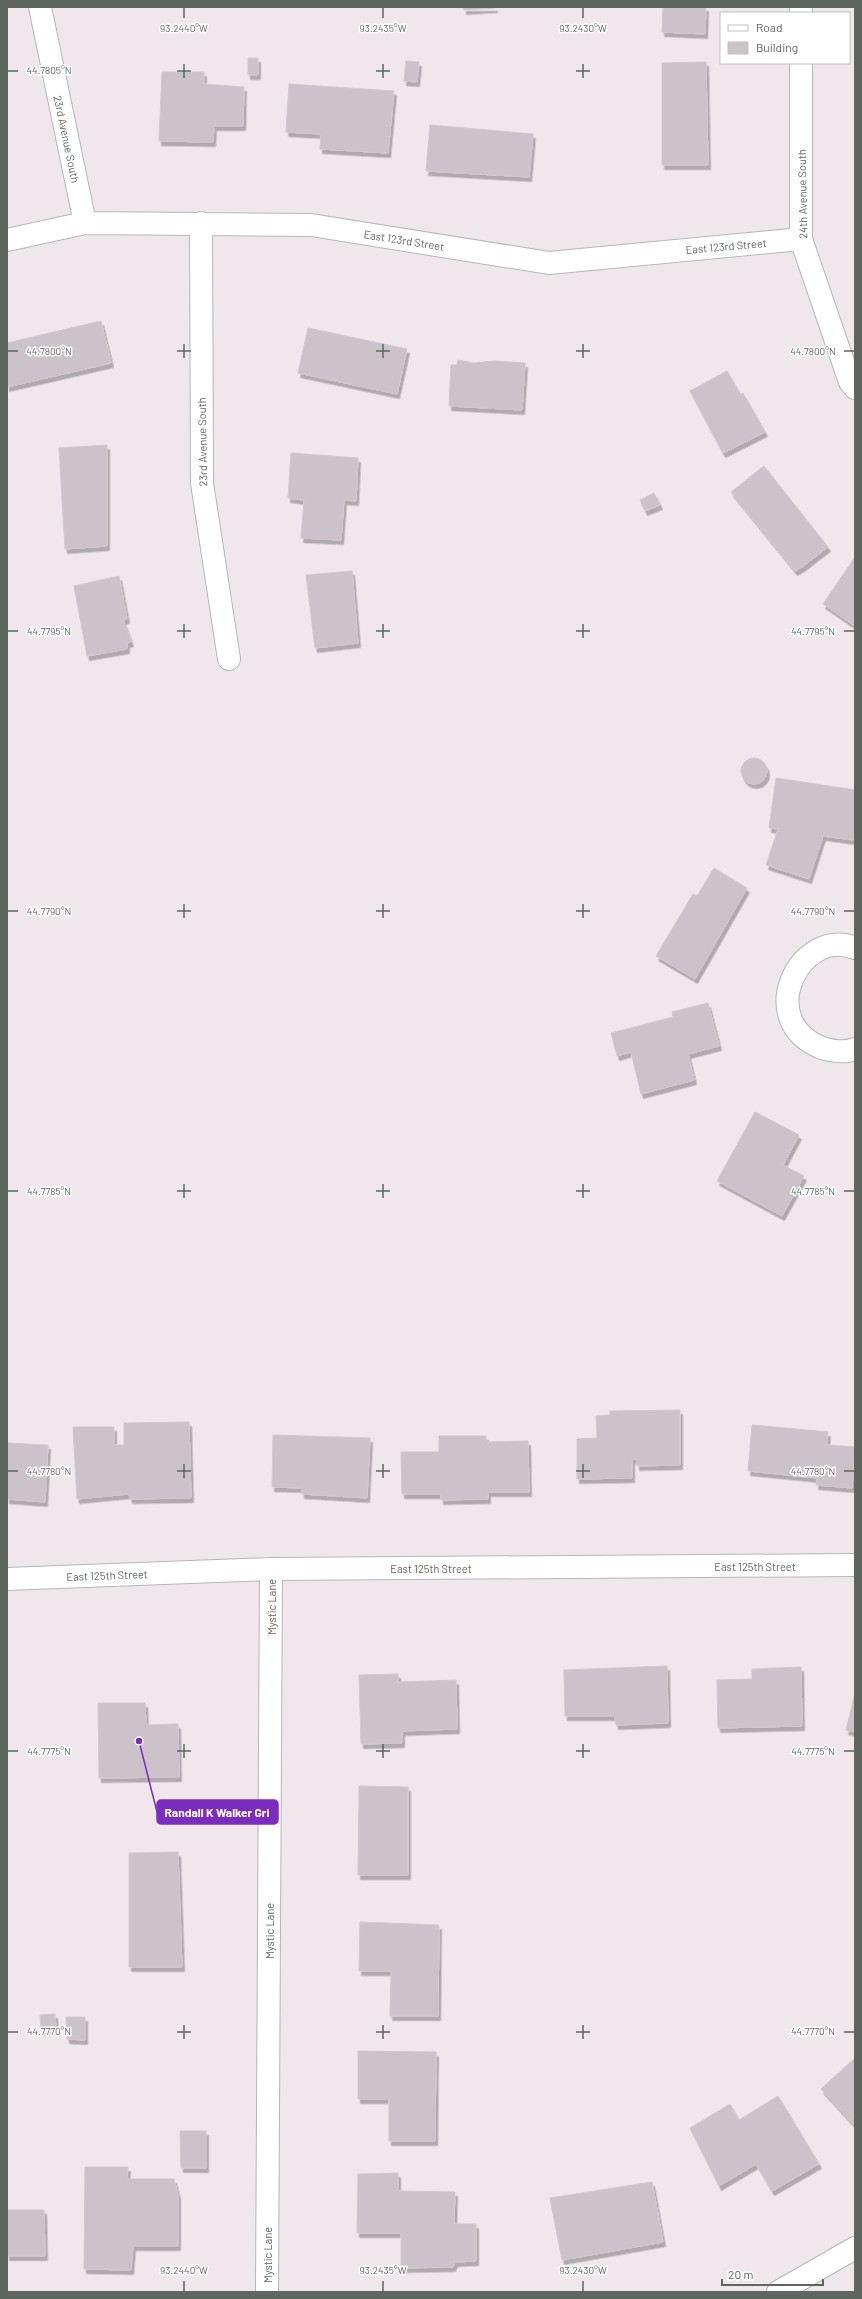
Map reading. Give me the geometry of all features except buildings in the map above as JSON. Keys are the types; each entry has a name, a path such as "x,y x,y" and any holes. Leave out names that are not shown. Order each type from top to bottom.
{"street":[{"name":"23rd Avenue South","path":"40,7 85,223"},
{"name":"24th Avenue South","path":"801,64 801,239 850,382 855,388"},
{"name":"East 123rd Street","path":"7,240 85,223 311,225 549,263 801,239"},
{"name":"23rd Avenue South","path":"201,223 202,483 229,659"},
{"path":"855,948 850,946 830,946 810,955 796,970 788,988 788,1010 796,1029 811,1043 830,1051 855,1049"},
{"name":"East 125th Street","path":"7,1579 271,1569 855,1565"},
{"name":"Mystic Lane","path":"267,2292 271,1569"},
{"path":"778,2292 855,2248"}],"place":[{"name":"Randall K Walker Gri","path":"139,1741"}]}
